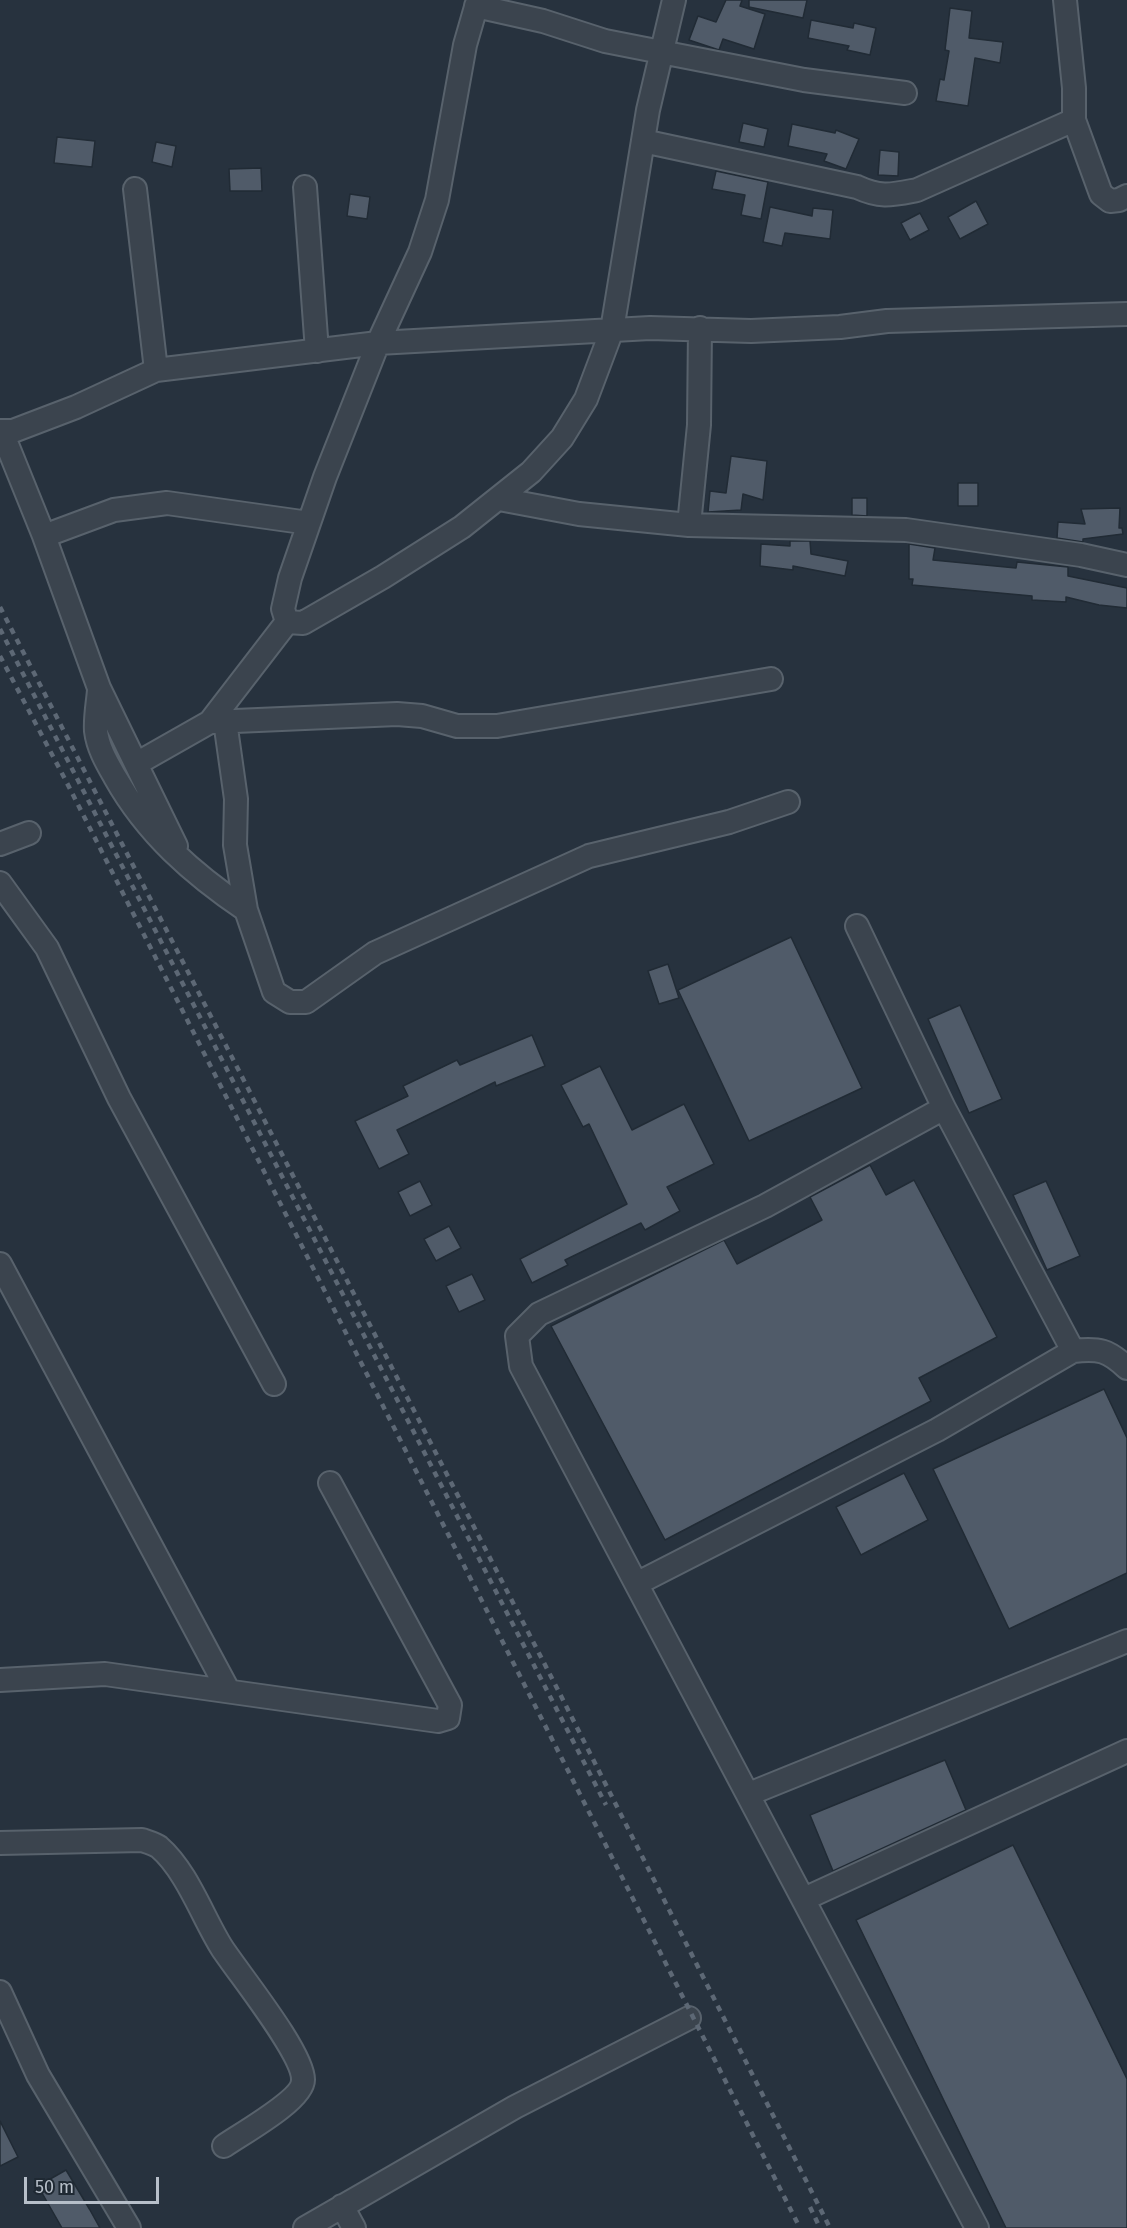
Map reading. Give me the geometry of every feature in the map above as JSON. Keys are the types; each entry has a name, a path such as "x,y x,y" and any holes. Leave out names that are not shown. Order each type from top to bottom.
{"street":[{"path":"287,622 303,622 373,583 462,527 531,472 562,438 586,399 612,330 643,141 674,0"},
{"path":"1065,0 1074,88 1074,120 1101,194 1110,201 1127,196"},
{"path":"287,622 283,609 309,523 378,344 420,252 437,200 465,45 478,3 605,40 661,52 804,80 905,93"},
{"path":"643,141 857,187 875,195 890,196 917,190 1074,120"},
{"path":"305,187 316,351"},
{"path":"135,189 156,370"},
{"path":"184,863 99,688 44,536 1,432 13,431 76,407 156,370 378,344 612,330 700,328 752,332 840,327 887,321 1127,314"},
{"path":"689,525 699,425 700,328"},
{"path":"499,499 579,513 689,525 906,530 1081,555 1127,565"},
{"path":"44,536 114,510 167,503 309,523"},
{"path":"287,622 218,722 236,799 235,845 246,910 274,992 290,1002 306,1002 375,952 589,856 729,822 788,802"},
{"path":"136,764 218,722 397,714 422,716 457,726 497,726 771,679"},
{"path":"99,688 96,730 101,752 124,794 144,823 184,863 246,910"},
{"path":"0,844 29,833"},
{"path":"0,883 47,948 119,1098 274,1384"},
{"path":"857,926 944,1108 1073,1351"},
{"path":"944,1108 765,1206 549,1308 539,1314 517,1336 521,1366 638,1583 977,2228"},
{"path":"0,1264 228,1690"},
{"path":"638,1583 936,1430 1073,1351 1092,1349 1113,1354 1127,1368"},
{"path":"0,1680 105,1674 438,1720 448,1718 450,1705 330,1483"},
{"path":"749,1794 1127,1641"},
{"path":"804,1899 1127,1751"},
{"path":"0,1843 142,1840 159,1846 182,1877 222,1947 273,2020 300,2067 303,2080 301,2091 291,2101 224,2146"},
{"path":"0,1992 38,2075 129,2228"},
{"path":"305,2228 515,2107 689,2018"},
{"path":"342,2206 354,2228"}],"building":[{"path":"726,0 742,0 740,6 765,14 754,49 723,39 719,50 689,40 698,16 716,22"},
{"path":"749,0 807,0 803,18 749,7"},
{"path":"950,8 972,11 969,38 1003,42 1000,63 975,58 968,106 936,101 940,79 944,80 949,51 945,50"},
{"path":"811,20 853,28 854,23 876,28 870,55 847,50 849,46 808,38"},
{"path":"743,123 768,129 764,147 739,142"},
{"path":"792,124 835,133 836,130 859,139 846,169 824,161 827,154 788,146"},
{"path":"57,137 95,141 92,167 54,163"},
{"path":"156,142 176,146 172,167 152,162"},
{"path":"880,150 899,152 898,176 878,175"},
{"path":"261,168 262,191 230,191 229,169"},
{"path":"716,171 768,182 761,219 741,215 745,195 712,189"},
{"path":"350,194 370,197 367,219 347,216"},
{"path":"976,201 988,224 960,239 948,217"},
{"path":"770,207 812,216 813,208 833,210 830,239 785,233 782,246 763,242"},
{"path":"920,213 929,230 910,240 901,223"},
{"path":"731,456 767,461 763,500 743,494 741,510 708,512 710,491 726,493"},
{"path":"958,483 978,483 978,506 958,506"},
{"path":"852,498 867,498 867,516 852,515"},
{"path":"1120,508 1119,528 1122,528 1123,534 1083,539 1083,542 1057,538 1058,522 1085,524 1081,509"},
{"path":"790,541 810,541 811,554 848,561 845,576 793,566 793,570 760,566 761,544 790,546"},
{"path":"909,544 935,548 933,560 1016,568 1017,562 1068,567 1068,576 1127,588 1127,608 1099,605 1066,597 1066,602 1032,600 1032,596 912,585 913,579 909,579"},
{"path":"791,937 862,1088 749,1141 678,990"},
{"path":"668,964 679,998 659,1004 648,971"},
{"path":"960,1005 1002,1099 969,1113 928,1019"},
{"path":"532,1035 545,1066 496,1086 495,1082 397,1130 409,1154 379,1169 355,1121 408,1096 403,1086 457,1060 460,1065"},
{"path":"600,1066 632,1130 684,1104 714,1164 667,1187 680,1211 645,1230 641,1223 565,1260 568,1265 532,1283 520,1259 627,1204 589,1124 583,1127 561,1085"},
{"path":"870,1165 886,1195 914,1180 997,1337 919,1378 931,1401 665,1540 551,1326 724,1240 737,1264 822,1220 810,1197"},
{"path":"420,1181 432,1205 410,1216 398,1192"},
{"path":"1046,1181 1080,1256 1047,1270 1013,1195"},
{"path":"449,1226 461,1248 436,1261 424,1239"},
{"path":"472,1274 485,1300 459,1312 446,1286"},
{"path":"1104,1389 1127,1438 1127,1573 1009,1629 933,1469"},
{"path":"904,1473 928,1520 861,1555 836,1507"},
{"path":"945,1760 966,1810 833,1871 810,1815"},
{"path":"1013,1845 1127,2079 1127,2228 1006,2228 856,1920"},
{"path":"0,2121 18,2157 0,2166"},
{"path":"66,2170 100,2228 62,2228 38,2186"}],"railway":[{"path":"0,607 559,1692 830,2228"},
{"path":"0,629 606,1805"},
{"path":"0,656 66,781 800,2228"},
{"path":"810,2207 820,2228"}]}
